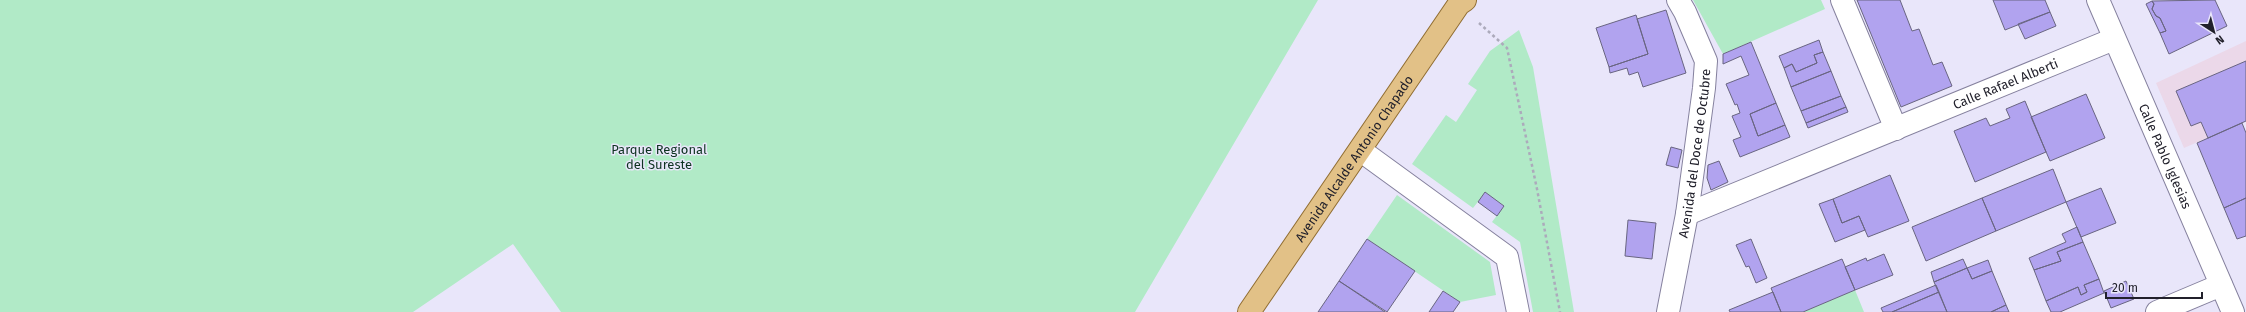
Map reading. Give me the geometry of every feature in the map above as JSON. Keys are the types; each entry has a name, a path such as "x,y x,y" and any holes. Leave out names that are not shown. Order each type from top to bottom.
{"main road":[{"name":"Avenida Alcalde Antonio Chapado","path":"1248,312 1461,1"}],"street":[{"name":"Avenida del Doce de Octubre","path":"1668,312 1687,214 1704,88 1706,61 1685,12 1678,0"},
{"path":"1842,0 1896,129"},
{"name":"Calle Pablo Iglesias","path":"2098,0 2233,312"},
{"name":"Calle Rafael Alberti","path":"1687,214 2114,39"},
{"path":"1360,150 1507,257 1518,312"},
{"path":"2157,312 2221,285"}],"path":[{"path":"1461,1 1506,48 1537,189 1560,312"}],"shaded area":[{"path":"2246,41 2246,121 2184,148 2156,83"}],"green space":[{"name":"Parque Regional del Sureste","path":"0,0 1318,0 1135,312 561,312 513,244 413,312 0,312"},
{"path":"1693,0 1821,0 1825,9 1723,54"},
{"path":"1519,30 1533,67 1574,312 1533,312 1520,242 1492,222 1504,206 1485,193 1473,208 1412,164 1446,115 1456,122 1477,90 1468,84 1490,51"},
{"path":"1397,195 1490,262 1496,295 1460,302 1367,239"},
{"path":"1855,290 1864,312 1803,312"}],"building":[{"path":"1857,0 1900,0 1912,31 1919,29 1933,65 1942,62 1952,86 1901,107"},
{"path":"1993,0 2045,0 2050,12 2005,30"},
{"path":"2215,0 2227,26 2169,54 2160,33 2166,31 2160,18 2156,16 2152,9 2154,4 2152,1"},
{"path":"2152,1 2154,4 2152,9 2156,16 2160,18 2166,31 2160,33 2146,4"},
{"path":"1666,10 1686,73 1643,87 1638,72 1629,75 1627,68 1610,73 1609,67 1648,54 1637,19"},
{"path":"2050,12 2056,26 2025,39 2018,24"},
{"path":"1636,15 1648,54 1609,67 1596,28"},
{"path":"1819,40 1823,52 1814,55 1817,63 1796,72 1792,64 1784,68 1779,56"},
{"path":"1751,42 1776,103 1750,114 1758,136 1785,125 1790,137 1740,157 1733,140 1741,137 1732,116 1740,113 1737,104 1735,105 1726,84 1749,75 1741,56 1723,64 1723,54"},
{"path":"1823,52 1831,71 1791,87 1784,68 1792,64 1796,72 1817,63 1814,55"},
{"path":"2246,61 2246,121 2208,138 2201,122 2191,126 2176,91"},
{"path":"1831,71 1841,96 1801,111 1791,87"},
{"path":"2086,94 2105,138 2050,161 2031,117"},
{"path":"1841,96 1846,107 1806,123 1801,111"},
{"path":"2025,101 2046,152 1975,182 1954,131 1986,118 1990,126 2010,118 2006,109"},
{"path":"1776,103 1785,125 1758,136 1750,114"},
{"path":"1846,107 1848,112 1808,128 1806,123"},
{"path":"2242,123 2246,133 2246,198 2224,208 2197,143"},
{"path":"1671,147 1682,150 1678,168 1666,165"},
{"path":"1719,161 1728,182 1711,190 1707,178 1708,165"},
{"path":"2053,169 2066,202 1996,231 1982,198"},
{"path":"1890,175 1909,221 1868,237 1859,216 1842,223 1833,199"},
{"path":"2101,188 2116,223 2081,237 2066,202"},
{"path":"1485,192 1504,206 1497,216 1478,202"},
{"path":"1982,198 1996,231 1926,261 1912,227"},
{"path":"2246,198 2246,236 2237,239 2224,208"},
{"path":"1833,199 1842,223 1859,216 1865,230 1835,242 1819,204"},
{"path":"1628,220 1656,223 1652,259 1625,256"},
{"path":"2077,227 2083,242 2057,252 2061,261 2034,270 2029,258 2066,242 2062,234"},
{"path":"1367,239 1415,271 1387,312 1339,281"},
{"path":"1751,239 1767,278 1756,283 1749,266 1746,267 1736,245"},
{"path":"2083,242 2099,279 2084,285 2087,292 2081,295 2078,287 2046,301 2034,270 2061,261 2057,252"},
{"path":"1884,254 1893,275 1855,290 1845,267 1866,258 1867,261"},
{"path":"1842,259 1855,290 1803,312 1781,312 1771,288"},
{"path":"1963,259 1967,268 1934,282 1931,272"},
{"path":"1988,260 1992,271 1972,279 1967,268"},
{"path":"1967,268 1972,279 1992,271 2006,305 1991,312 1947,312 1934,282"},
{"path":"2099,279 2104,293 2060,312 2051,312 2046,301 2078,287 2081,295 2087,292 2084,285"},
{"path":"1339,281 1385,312 1318,312"},
{"path":"2126,281 2134,299 2111,308 2104,291"},
{"path":"1936,285 1939,292 1892,312 1883,312 1881,308"},
{"path":"1443,291 1460,302 1453,312 1429,312"},
{"path":"1773,292 1781,312 1730,312 1729,310"},
{"path":"1939,292 1947,312 1892,312"},
{"path":"2006,305 2009,312 1991,312"}]}
